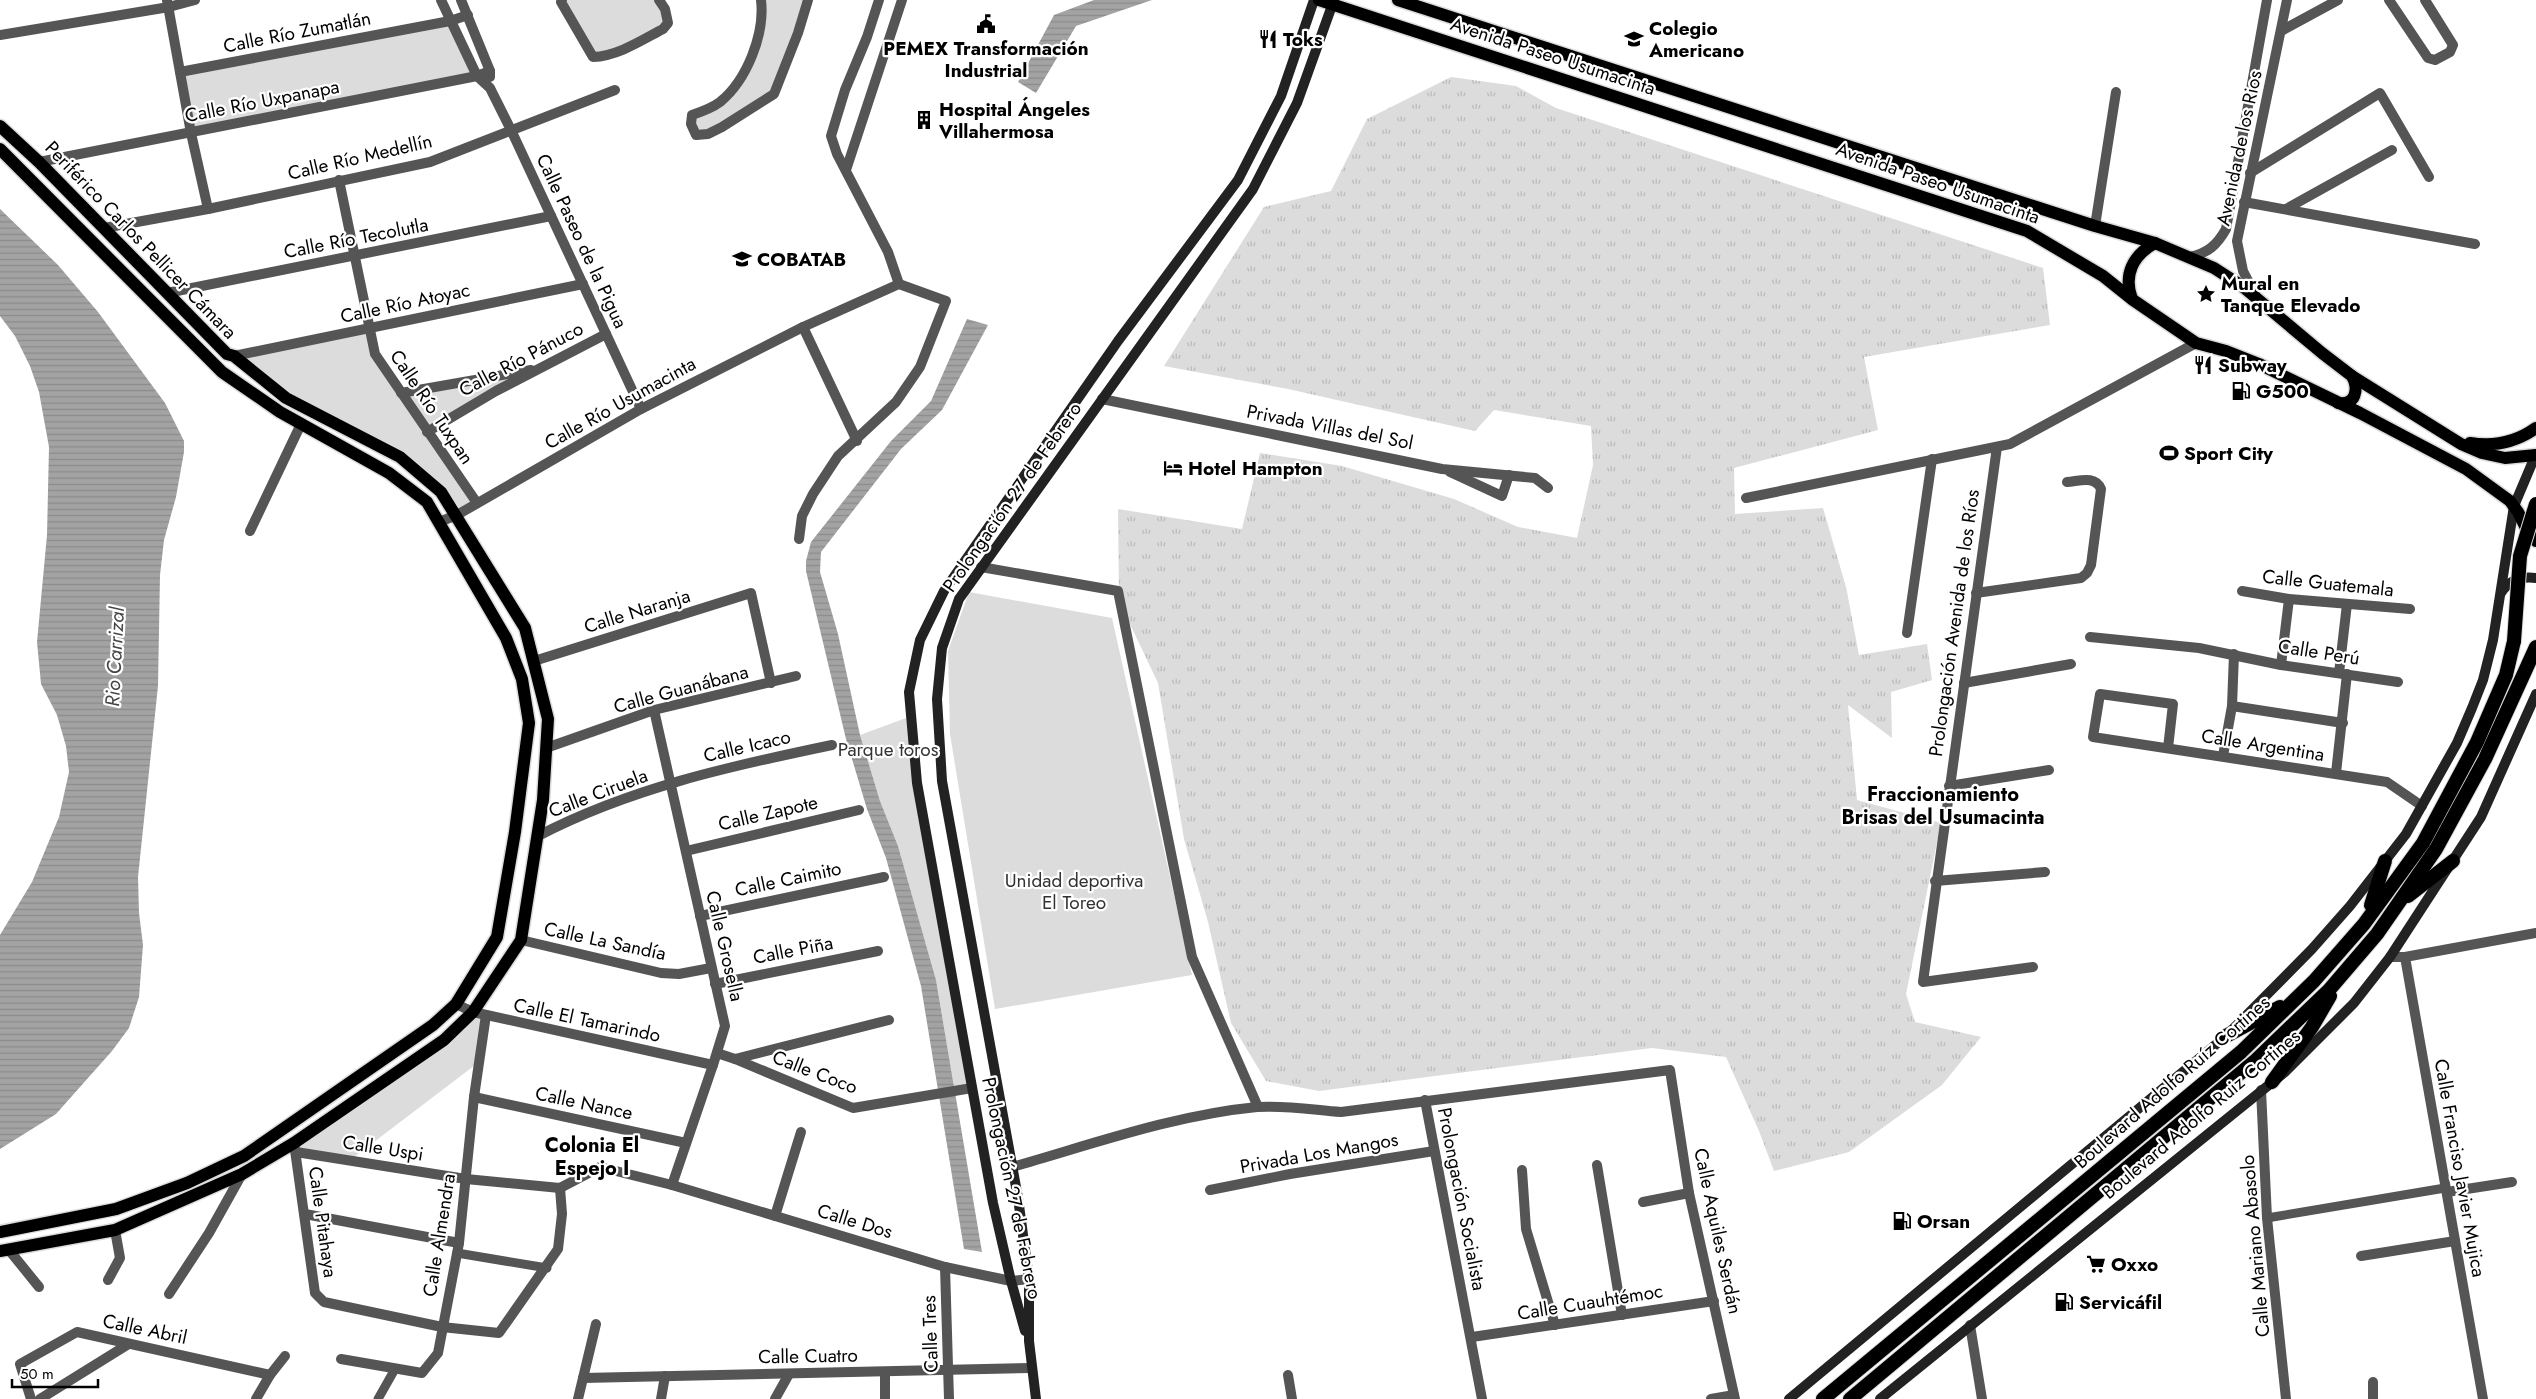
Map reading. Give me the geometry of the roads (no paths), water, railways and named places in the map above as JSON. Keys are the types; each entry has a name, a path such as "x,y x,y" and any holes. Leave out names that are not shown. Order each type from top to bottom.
{"highway":[{"name":"Boulevard Adolfo Ruíz Cortines","path":"1823,1399 2241,1052 2298,997 2364,924 2423,843 2456,785 2502,687 2514,641 2520,556 2536,504"},
{"name":"Boulevard Adolfo Ruíz Cortines","path":"1850,1399 2256,1060 2329,990 2377,934 2436,849 2469,790 2536,647"},
{"path":"2364,924 2378,888 2385,861"},
{"path":"2398,904 2453,861"},
{"path":"2267,1086 2312,1027 2345,972"},
{"path":"2226,1036 2298,997"}],"main road":[{"name":"Prolongación 27 de Febrero","path":"1028,1342 1011,1281 993,1203 917,783 909,692 920,640 944,590 984,532 1118,341 1238,180 1281,96 1314,0"},
{"name":"Avenida Paseo Usumacinta","path":"1319,0 1333,2 2006,223 2037,236 2113,283 2133,300 2196,343 2226,351 2260,364 2466,469 2495,488 2514,506 2528,532 2536,541"},
{"name":"Avenida Paseo Usumacinta","path":"1398,0 2095,226 2155,243 2190,257 2228,276 2352,376 2467,448 2498,456 2524,458 2536,455"},
{"name":"Prolongación 27 de Febrero","path":"1028,1342 1029,1279 1012,1167 942,781 938,699 942,648 959,599 1253,189 1297,102 1333,2"},
{"name":"Periférico Carlos Pellicer Cámara","path":"0,126 39,162 227,354 234,356 286,398 400,457 441,492 457,515 525,628 548,719 538,836 522,940 479,1014 295,1148 242,1174 115,1230 5,1250"},
{"name":"Periférico Carlos Pellicer Cámara","path":"0,149 222,372 280,412 389,473 427,502 506,638 522,678 530,723 516,832 497,937 456,1004 433,1025 244,1156 187,1182 116,1209 0,1232"},
{"path":"2133,300 2128,287 2129,271 2136,258 2155,243"},
{"path":"2338,403 2344,404 2352,399 2357,392 2357,385 2352,376"},
{"path":"2452,438 2471,443 2498,444 2521,438 2536,428"},
{"path":"2497,614 2514,506 2536,455"},
{"path":"1788,1399 2226,1036 2312,949 2406,834 2457,742 2475,701 2489,659 2501,593 2506,585 2517,579 2536,578"},
{"name":"Boulevard Adolfo Ruiz Cortines","path":"1880,1399 2267,1086 2354,1003 2390,957 2453,861 2494,793 2536,694"},
{"path":"1028,1342 1036,1399"}],"street":[{"path":"0,35 195,0"},
{"name":"Calle Paseo de la Pigua","path":"440,0 477,76 490,88 512,132 641,409"},
{"name":"Calle Paseo de la Pigua","path":"461,0 490,71 490,88"},
{"path":"562,0 561,2 593,57 604,57 618,52 663,29 668,23 665,9 659,0"},
{"path":"762,0 758,35 739,82 720,102 692,115 691,124 696,136 708,134 722,127 774,94 798,33 808,0"},
{"path":"799,539 802,516 813,494 838,456 857,441 896,402 920,368 946,301 899,284 888,252 837,154 831,136 845,90 867,37 879,0"},
{"path":"846,170 902,0"},
{"name":"Avenida de los Rios","path":"2190,257 2210,250 2220,241 2226,229 2267,0"},
{"name":"Avenida de los Rios","path":"2258,299 2242,271 2237,252 2244,202 2287,0"},
{"path":"2281,32 2338,0"},
{"path":"2389,0 2428,58 2435,60 2450,52 2453,45 2425,0"},
{"path":"168,4 191,133 208,210"},
{"name":"Calle Río Zumatlán","path":"180,72 450,21 468,15"},
{"name":"Calle Río Uxpanapa","path":"39,162 477,76 490,71"},
{"name":"Calle Río Medellín","path":"104,228 208,210 339,180 430,162 512,132 615,90"},
{"path":"2095,226 2116,92"},
{"path":"2250,173 2380,93 2429,177"},
{"path":"2286,209 2392,150"},
{"name":"Calle Río Tuxpan","path":"339,180 375,354 477,503"},
{"path":"2244,202 2475,244"},
{"name":"Calle Río Tecolutla","path":"166,293 551,216"},
{"name":"Calle Río Atoyac","path":"234,356 583,284"},
{"name":"Calle Río Usumacinta","path":"439,522 457,515 641,409 803,327 899,284"},
{"path":"803,327 857,441"},
{"name":"Calle Río Pánuco","path":"427,432 496,391 606,334"},
{"path":"1746,498 2010,444 2196,343"},
{"path":"401,393 542,368"},
{"name":"Privada Villas del Sol","path":"1102,400 1442,469 1535,478 1548,488"},
{"path":"250,532 301,424"},
{"name":"Prolongación Avenida de los Ríos","path":"1997,447 1935,880 1923,982 2033,967"},
{"path":"1907,633 1932,459"},
{"path":"1442,469 1502,496 1509,475"},
{"path":"1976,593 2081,578 2087,573 2091,565 2101,490 2098,483 2093,480 2067,482"},
{"path":"981,567 1118,591 1192,957 1258,1107"},
{"name":"Calle Guatemala","path":"2242,591 2290,598 2410,609"},
{"name":"Calle Naranja","path":"534,661 751,593 771,683"},
{"path":"2281,665 2290,598"},
{"path":"2336,773 2343,723 2343,673 2347,604"},
{"name":"Calle Perú","path":"2090,637 2234,654 2281,665 2398,682"},
{"path":"2222,756 2232,706 2234,654"},
{"path":"1964,683 2071,664"},
{"name":"Calle Guanábana","path":"546,748 654,710 796,676"},
{"name":"Calle Argentina","path":"2168,748 2173,704 2100,694 2093,737 2388,782 2422,806"},
{"path":"2232,706 2343,723"},
{"name":"Calle Grosella","path":"654,710 725,1026 672,1184"},
{"name":"Calle Icaco","path":"671,783 710,772 832,745"},
{"path":"1949,786 2049,770"},
{"name":"Calle Ciruela","path":"538,836 571,819 671,783"},
{"name":"Calle Zapote","path":"686,851 859,810"},
{"path":"1935,880 2046,872"},
{"name":"Calle Caimito","path":"700,916 884,877"},
{"path":"2390,957 2405,957 2536,933"},
{"name":"Calle La Sandía","path":"522,940 661,974 679,974 711,968"},
{"name":"Calle Piña","path":"715,984 878,951"},
{"name":"Calle Franciso Javier Mujica","path":"2405,957 2483,1399"},
{"name":"Calle El Tamarindo","path":"456,1004 479,1014 713,1065"},
{"name":"Calle Almendra","path":"341,1359 422,1374 438,1353 458,1248 474,1097 479,1014"},
{"path":"735,1059 889,1020"},
{"name":"Calle Coco","path":"716,1053 735,1059 853,1108 972,1088"},
{"name":"Prolongación Socialista","path":"1482,1399 1472,1337 1425,1100 1670,1070"},
{"name":"Calle Aquiles Serdán","path":"1670,1070 1689,1192 1734,1397"},
{"name":"Calle Mariano Abasolo","path":"2267,1086 2268,1218 2286,1399"},
{"name":"Calle Nance","path":"474,1097 686,1143"},
{"path":"1012,1167 1185,1118 1258,1107 1341,1112 1425,1100"},
{"path":"774,1216 802,1132"},
{"name":"Calle Uspi","path":"295,1148 466,1179 560,1188"},
{"name":"Calle Pitahaya","path":"295,1148 316,1293 324,1302 442,1326 499,1333 547,1268"},
{"name":"Privada Los Mangos","path":"1210,1190 1290,1174 1434,1151"},
{"path":"1597,1165 1622,1315"},
{"name":"Calle Dos","path":"560,1188 600,1167 672,1184 945,1267 1011,1281 1029,1279"},
{"path":"1522,1170 1526,1229 1555,1325"},
{"path":"169,1294 209,1232 242,1174"},
{"path":"2268,1218 2446,1190 2512,1182"},
{"path":"305,1214 547,1268 558,1249 562,1214 560,1188"},
{"path":"1643,1202 1689,1192"},
{"path":"108,1280 120,1258 115,1230"},
{"path":"2361,1256 2456,1241"},
{"path":"5,1250 39,1287"},
{"name":"Calle Tres","path":"945,1267 949,1399"},
{"name":"Calle Cuauhtémoc","path":"1472,1337 1714,1301"},
{"path":"578,1399 596,1324"},
{"path":"1970,1325 1982,1399"},
{"name":"Calle Abril","path":"31,1399 20,1364 77,1332 127,1345 270,1375"},
{"path":"40,1399 127,1345"},
{"path":"256,1399 270,1375 285,1356"},
{"name":"Calle Cuatro","path":"583,1378 1032,1368"},
{"path":"378,1399 395,1369"},
{"path":"885,1399 886,1372"},
{"path":"775,1399 789,1374"},
{"path":"1288,1375 1292,1399"},
{"path":"661,1399 665,1376"},
{"path":"2373,1382 2373,1399"},
{"path":"1711,1399 1734,1397"}],"water":[{"path":"1094,0 1152,0 1076,26 1036,93 1018,82 1054,15"},
{"name":"Rio Carrizal","path":"0,209 58,265 98,312 165,403 184,441 184,452 176,497 164,540 160,575 158,686 138,877 139,913 143,945 139,997 129,1028 112,1051 56,1114 0,1149 0,935 32,882 59,817 69,772 66,746 57,715 41,684 37,642 47,535 49,447 39,392 30,366 15,336 0,316"},
{"path":"967,319 988,325 942,410 901,449 821,552 820,572 838,634 860,735 880,801 898,846 936,980 982,1252 964,1249 921,986 886,858 867,809 846,739 806,571 806,561 811,542 891,441 931,401"}],"place":[{"name":"PEMEX Transformación Industrial","path":"986,24"},
{"name":"Toks","path":"1268,39"},
{"name":"Colegio Americano","path":"1634,39"},
{"name":"Hospital Ángeles Villahermosa","path":"924,120"},
{"name":"COBATAB","path":"742,259"},
{"name":"Mural en Tanque Elevado","path":"2206,294"},
{"name":"Subway","path":"2203,365"},
{"name":"G500","path":"2241,391"},
{"name":"Sport City","path":"2169,453"},
{"name":"Hotel Hampton","path":"1173,468"},
{"name":"Orsan","path":"1902,1221"},
{"name":"Oxxo","path":"2096,1264"},
{"name":"Servicáfil","path":"2064,1302"}],"district":[{"name":"Fraccionamiento Brisas del Usumacinta","path":"1943,806"},
{"name":"Colonia El Espejo I","path":"592,1156"}],"park label":[{"name":"Parque toros","path":"888,749"},
{"name":"Unidad deportiva El Toreo","path":"1074,891"}]}
